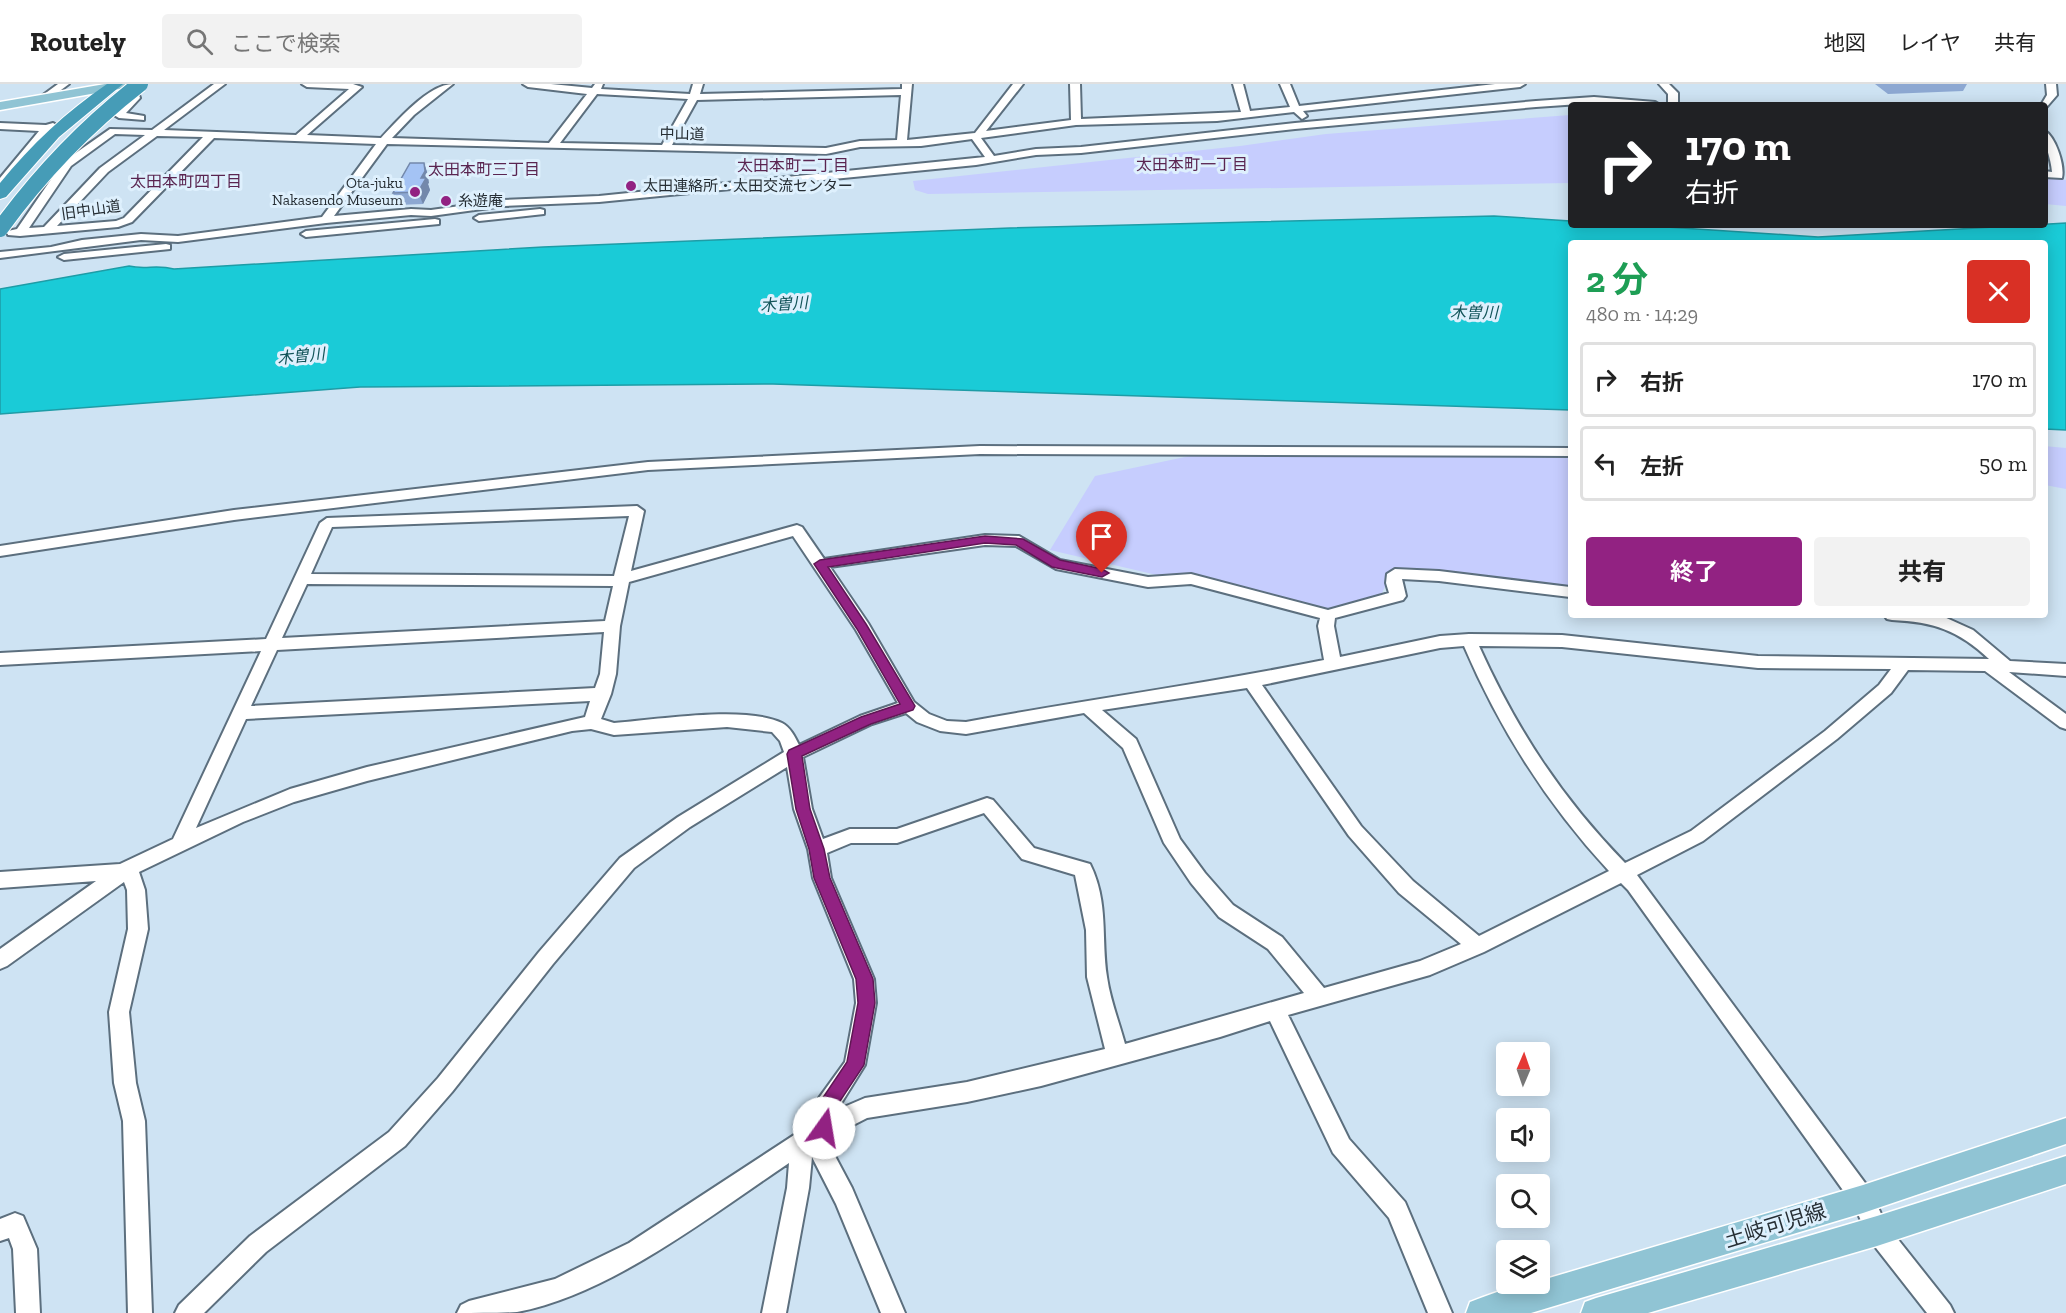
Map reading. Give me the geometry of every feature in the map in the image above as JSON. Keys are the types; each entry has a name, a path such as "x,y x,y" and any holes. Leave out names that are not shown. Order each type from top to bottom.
{"highway":[{"path":"65,121 87,104 130,85"},
{"path":"0,236 38,186 104,120 130,85"},
{"path":"0,195 48,131 130,85"},
{"path":"0,215 43,164 130,85"},
{"path":"0,229 31,186 130,85"},
{"path":"67,88 89,94 92,97 87,104"}],"main road":[{"path":"0,106 46,97 67,88 130,85"},
{"name":"土岐可児線","path":"1481,1313 1863,1199 2066,1131"},
{"name":"土岐可児線","path":"1596,1313 1877,1231 2066,1170"}],"street":[{"path":"46,231 104,170 220,84"},
{"path":"298,138 357,87 307,84"},
{"path":"326,220 361,166 383,141 414,109 448,84"},
{"path":"528,84 596,87 694,97 907,88 902,144"},
{"path":"665,149 694,97 698,84"},
{"path":"991,159 976,138 1018,84"},
{"path":"1075,84 1076,122"},
{"path":"1238,84 1246,116"},
{"path":"1285,84 1292,104 1311,126"},
{"name":"中山道","path":"20,232 67,164 108,132 135,131 665,149 826,151 860,144 902,144 1076,122 1246,116 1296,108 1520,84"},
{"path":"1664,84 1673,93 1673,102"},
{"path":"2047,102 2052,95 2050,84"},
{"path":"130,85 135,98 119,115 141,118 145,121 135,131"},
{"path":"552,146 596,87"},
{"path":"0,255 141,237 178,239 326,220 411,212 431,213 504,203 664,194 991,159 1036,152 1080,150 1536,104 1594,100 1618,102"},
{"path":"104,120 141,118"},
{"path":"0,262 694,197 1232,142 1240,137 1311,126"},
{"path":"1,127 48,131"},
{"path":"0,185 48,131"},
{"name":"旧中山道","path":"0,236 20,232 118,224 128,220 211,135"},
{"path":"2048,175 2058,176 2050,138"},
{"path":"991,159 1063,158"},
{"path":"0,551 245,514 558,475 660,465 980,450 1568,452"},
{"path":"180,844 327,523 637,511 612,626 608,674 603,694 591,723"},
{"path":"301,579 614,581 624,576 797,530 862,627 908,706 923,718 946,727 966,728 1087,706 1251,681 1440,642 1469,640 1562,641 1758,662 1998,666 2066,670"},
{"path":"820,564 985,540 1019,541 1056,564 1149,582 1191,579 1328,615 1398,596 1394,583 1395,574 1403,573 1568,592"},
{"path":"1328,615 1326,626 1333,664"},
{"path":"1932,618 1941,620 1970,635 1998,666 2066,723"},
{"path":"0,659 612,626"},
{"path":"1469,640 1510,726 1534,763 1604,854 1635,885 1863,1199 1877,1231 1942,1313"},
{"path":"469,1313 558,1290 637,1251 812,1135 865,1108 1041,1076 1220,1028 1275,1010 1423,969 1477,946 1697,837 1886,689 1903,665"},
{"path":"1251,681 1355,831 1406,887 1477,946"},
{"path":"240,713 603,694"},
{"path":"187,1313 258,1244 397,1139 445,1085 546,958 627,863 684,822 794,754 866,720 908,706"},
{"path":"1087,706 1130,744 1173,843 1197,878 1226,911 1266,934 1320,998"},
{"path":"0,960 125,870 290,796 390,768 572,725 591,723 614,729 727,721 765,724 778,728 787,738 794,754 803,809 817,849 822,878 864,979 866,1003 855,1065 827,1105 812,1135 798,1188 774,1313"},
{"path":"817,849 850,836 897,836 987,806 1029,854 1083,869 1090,892 1096,930 1096,977 1117,1055"},
{"path":"0,879 125,870"},
{"path":"125,870 135,890 138,929 119,1012 125,1083 134,1121 140,1313"},
{"path":"1275,1010 1341,1146 1396,1210 1440,1313"},
{"path":"812,1135 844,1196 893,1313"},
{"path":"0,1230 15,1224 25,1249 28,1313"}],"shaded area":[{"path":"1568,115 1568,183 928,194 915,190 913,181 1240,146 1326,134"},
{"path":"2048,177 2066,180 2066,206 2048,204"},
{"path":"2048,446 2066,448 2066,489 2048,486"},
{"path":"1568,449 1568,592 1393,570 1382,593 1328,615 1050,550 1095,476 1218,450"}],"water":[{"name":"木曽川","path":"1494,216 1568,221 1568,228 1682,228 1818,237 1977,228 2048,228 2048,224 2066,223 2066,430 2048,429 2048,240 1568,240 1568,410 773,384 360,387 0,414 0,289 129,266 174,269 543,247 1010,228"}],"building":[{"path":"410,163 424,163 425,171 421,178 426,178 418,192 393,193"}],"place":[{"name":"太田連絡所・太田交流センター","path":"631,186"},
{"name":"Ota-juku Nakasendo Museum","path":"415,192"},
{"name":"糸遊庵","path":"446,201"}],"district":[{"name":"太田本町一丁目","path":"1192,164"},
{"name":"太田本町二丁目","path":"793,165"},
{"name":"太田本町三丁目","path":"484,169"},
{"name":"太田本町四丁目","path":"186,181"}],"route":[{"path":"824,1128 827,1105 855,1065 866,1003 864,979 822,878 817,849 803,809 794,754 866,720 908,706 862,627 820,564 985,540 1019,541 1056,564 1102,573"}]}
